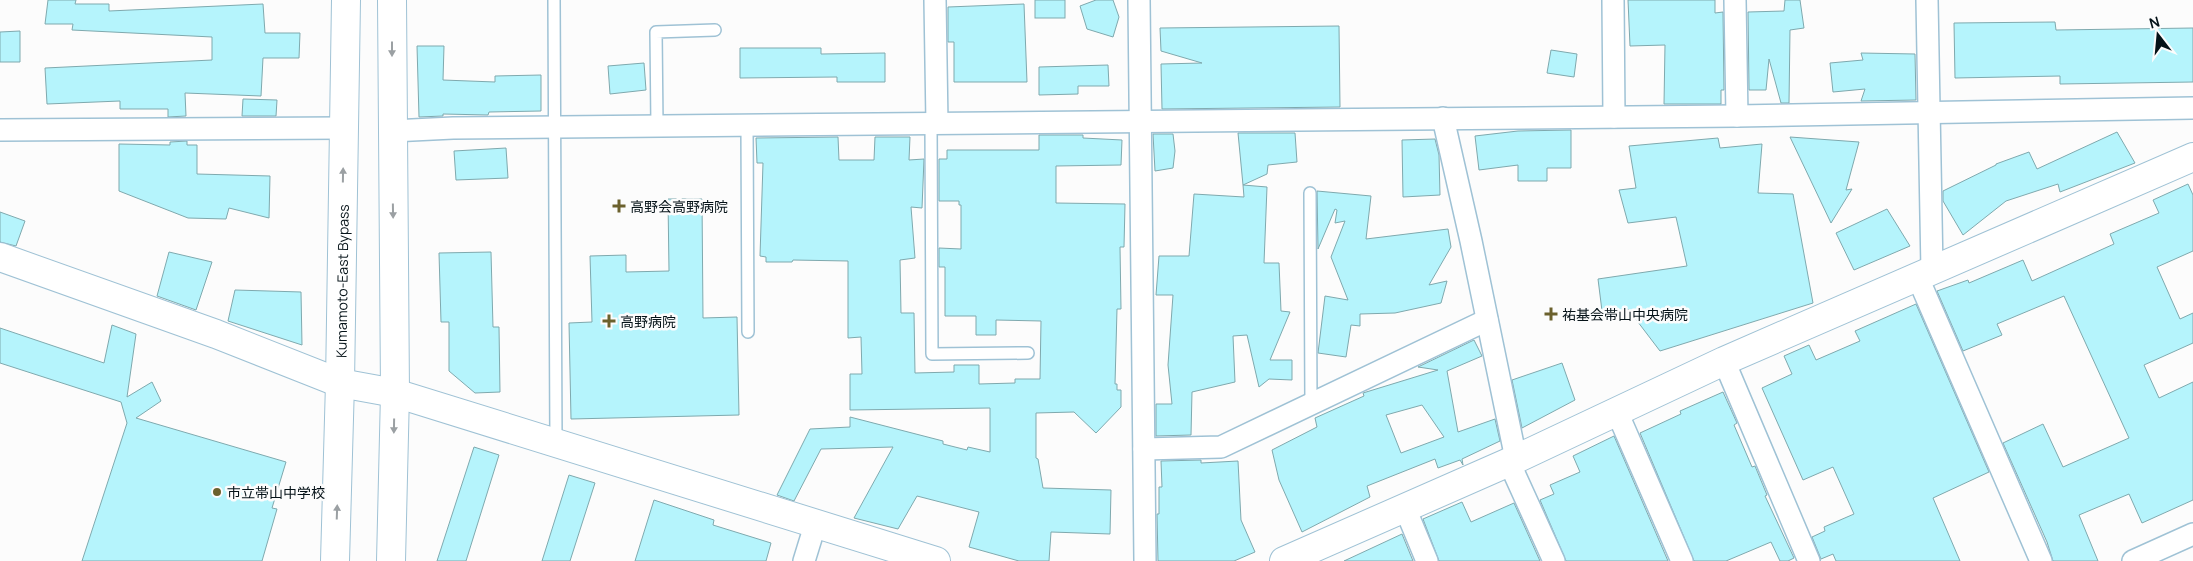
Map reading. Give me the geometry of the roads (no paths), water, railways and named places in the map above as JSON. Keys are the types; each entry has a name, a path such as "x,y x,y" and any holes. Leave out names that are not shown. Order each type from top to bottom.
{"main road":[{"name":"Kumamoto-East Bypass","path":"335,561 340,383 346,0"},
{"path":"391,561 395,393 392,0"},
{"path":"1284,561 1513,461 1724,361 2193,157"},
{"path":"0,257 216,334 340,383 395,393 816,522 936,561"}],"street":[{"path":"934,123 936,0"},
{"path":"1140,0 1145,561"},
{"path":"1613,0 1614,117"},
{"path":"1735,0 1737,116"},
{"path":"1927,0 1929,113 1925,274 2042,561"},
{"path":"392,132 453,128 1737,116 2193,108"},
{"path":"1443,118 1487,320 1513,461 1554,561"},
{"path":"0,130 344,128"},
{"path":"1144,449 1221,447 1487,320"},
{"path":"1724,361 1809,561"},
{"path":"1617,412 1682,561"},
{"path":"1405,508 1427,561"},
{"path":"804,561 816,522"},
{"path":"2133,561 2193,534"}],"lane":[{"path":"554,0 556,443"},
{"path":"657,126 656,32 715,30"},
{"path":"934,123 932,354 1028,353"},
{"path":"747,126 748,332"},
{"path":"1310,193 1311,404"}],"place":[{"name":"高野会高野病院","path":"619,206"},
{"name":"祐基会帯山中央病院","path":"1551,314"},
{"name":"高野病院","path":"609,321"},
{"name":"市立帯山中学校","path":"217,492"}]}
